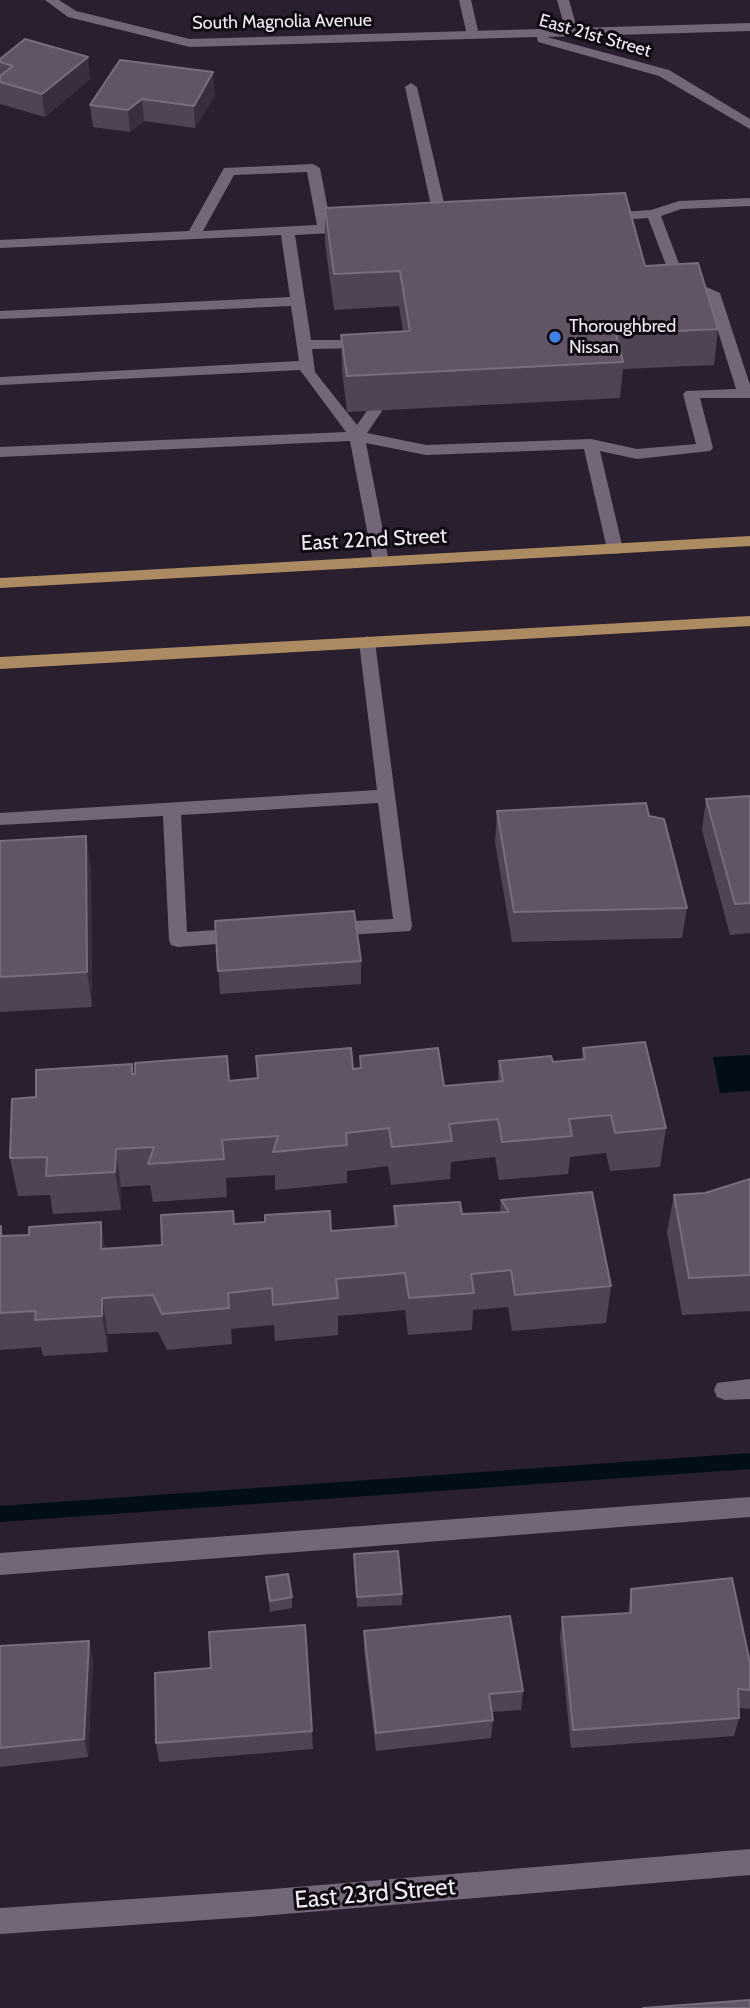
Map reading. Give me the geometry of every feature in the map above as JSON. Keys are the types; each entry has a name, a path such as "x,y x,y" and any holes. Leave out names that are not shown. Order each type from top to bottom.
{"main road":[{"name":"East 22nd Street","path":"0,583 750,541"},
{"path":"0,663 750,621"}],"street":[{"name":"South Magnolia Avenue","path":"51,0 72,14 190,43 520,33"},
{"path":"465,0 473,34"},
{"path":"563,0 572,32"},
{"name":"East 21st Street","path":"520,33 750,27"},
{"name":"East 21st Street","path":"520,33 664,73 750,125"},
{"path":"411,87 442,224"},
{"path":"194,235 229,171 313,168 325,229"},
{"path":"587,217 653,214 679,205 750,202"},
{"path":"653,214 678,280 713,293 748,393"},
{"path":"0,244 364,228"},
{"path":"287,231 308,372 356,436 381,562"},
{"path":"0,315 298,301"},
{"path":"304,345 365,344 368,356"},
{"path":"0,381 307,365"},
{"path":"356,436 374,411"},
{"path":"591,444 615,549"},
{"path":"309,931 403,926 367,642"},
{"path":"0,819 385,796"},
{"path":"172,809 178,940 256,934"},
{"path":"725,1390 750,1389"},
{"path":"0,1564 750,1507"},
{"name":"East 23rd Street","path":"0,1921 263,1903 750,1862"}],"lane":[{"path":"0,452 356,436 426,450 591,444 636,454 705,448 691,394 748,393"}],"shaded area":[{"path":"750,1055 750,1091 720,1093 713,1057"}],"building":[{"path":"25,39 88,57 42,94 0,82 0,76 13,66 0,62 0,59"},
{"path":"120,60 213,72 194,106 142,99 128,110 90,105"},
{"name":"Thoroughbred Nissan","path":"625,193 645,266 698,263 718,329 616,334 623,362 347,376 341,335 410,331 400,271 334,274 325,208"},
{"path":"750,796 750,903 735,904 706,799"},
{"path":"646,803 649,816 664,819 687,908 514,912 497,811"},
{"path":"86,836 87,972 0,977 0,841"},
{"path":"354,911 361,961 218,971 215,921"},
{"path":"645,1042 666,1128 615,1133 611,1115 569,1119 572,1136 502,1142 498,1119 449,1124 452,1141 392,1147 389,1128 346,1133 347,1145 273,1152 278,1136 222,1140 224,1159 148,1164 154,1147 116,1149 115,1172 46,1176 47,1157 10,1158 12,1099 36,1097 36,1070 132,1064 132,1074 135,1074 135,1063 227,1056 229,1081 258,1078 256,1056 351,1048 353,1069 361,1068 360,1056 438,1048 444,1086 503,1081 499,1061 551,1056 553,1062 585,1059 583,1048"},
{"path":"750,1179 750,1275 689,1278 674,1195 705,1193"},
{"path":"592,1192 611,1286 515,1295 511,1270 471,1274 474,1293 409,1298 405,1273 336,1279 338,1298 273,1305 272,1288 228,1293 229,1308 162,1314 153,1295 102,1298 102,1316 35,1320 36,1311 0,1313 0,1226 1,1236 29,1235 29,1227 101,1222 101,1249 162,1245 161,1215 233,1211 234,1224 265,1222 265,1215 330,1211 331,1231 397,1226 394,1206 460,1202 462,1214 509,1212 501,1200"},
{"path":"398,1551 402,1594 357,1597 354,1554"},
{"path":"288,1574 292,1597 270,1601 266,1577"},
{"path":"732,1578 750,1663 750,1690 738,1689 739,1718 573,1730 562,1617 631,1613 631,1589"},
{"path":"510,1616 523,1691 489,1694 493,1720 376,1733 364,1631"},
{"path":"305,1625 312,1731 156,1743 155,1673 211,1668 209,1632"},
{"path":"89,1641 84,1739 0,1748 0,1646"},
{"path":"750,2000 750,2008 643,2008"}],"waterway":[{"path":"0,1514 750,1461"}],"place":[{"name":"Thoroughbred Nissan","path":"555,337"}]}
